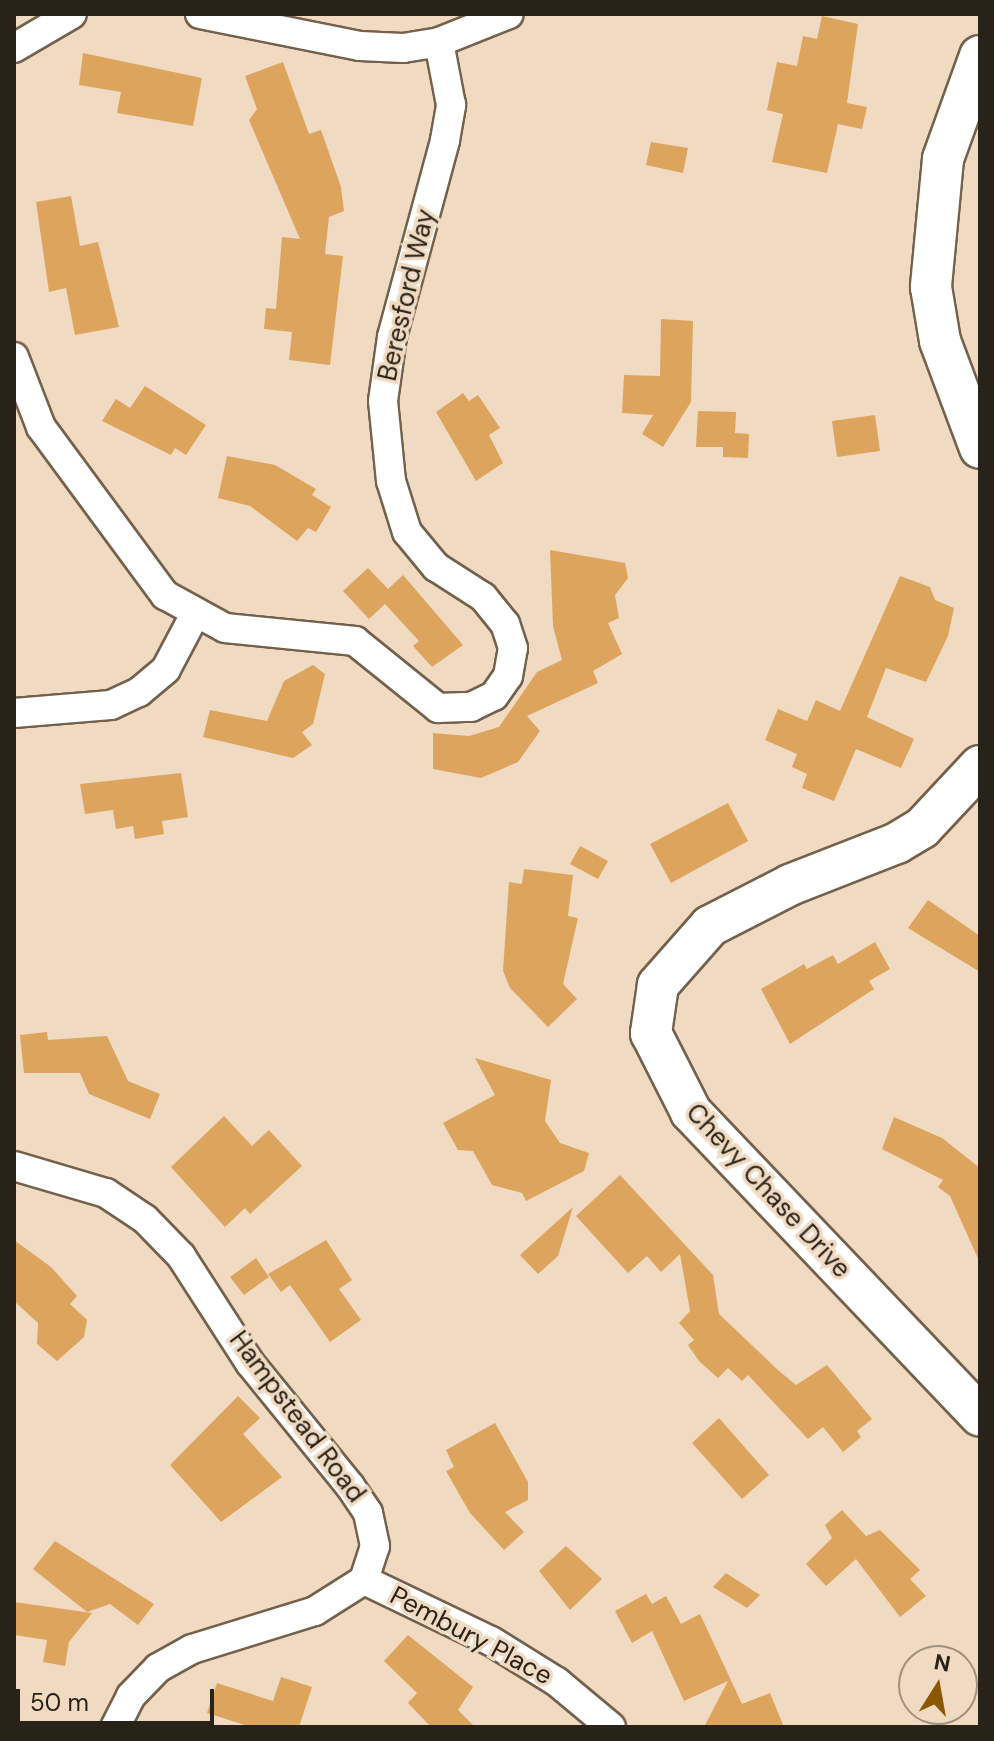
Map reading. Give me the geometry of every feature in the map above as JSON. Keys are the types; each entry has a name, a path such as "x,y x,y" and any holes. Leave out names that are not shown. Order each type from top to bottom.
{"main road":[{"path":"980,56 943,159 931,287 945,355 980,448"},
{"name":"Chevy Chase Drive","path":"980,766 922,828 897,843 790,885 710,926 658,985 651,1033 691,1112 980,1416"}],"street":[{"path":"14,48 72,14"},
{"path":"200,14 360,46 439,42 509,14"},
{"name":"Beresford Way","path":"195,614 260,634 355,641 438,708 471,707 494,696 508,676 513,648 505,624 483,597 436,567 407,532 391,481 383,401 392,337 451,105 439,42"},
{"path":"14,357 41,427 142,568 165,595 195,614 166,669 139,692 111,705 14,713"},
{"name":"Hampstead Road","path":"14,1166 106,1193 145,1219 181,1256 250,1363 368,1513 375,1546 364,1580"},
{"path":"115,1727 131,1696 158,1668 192,1649 315,1611 364,1580"},
{"name":"Pembury Place","path":"364,1580 491,1641 557,1682 611,1727"}],"building":[{"path":"822,16 858,24 847,103 867,107 862,129 838,124 827,173 772,162 783,114 767,110 777,62 797,66 803,36 817,39"},
{"path":"83,53 202,78 193,126 117,113 121,92 79,85"},
{"path":"283,62 309,134 321,130 341,187 344,211 329,217 325,254 343,256 330,365 289,360 292,332 264,329 266,308 276,309 282,237 300,239 249,120 257,109 245,76"},
{"path":"651,142 688,148 683,173 646,165"},
{"path":"71,196 80,246 98,242 119,327 75,335 66,288 49,292 36,202"},
{"path":"661,319 693,321 691,402 663,447 642,434 653,415 622,413 624,375 660,376"},
{"path":"145,386 206,425 186,455 175,448 171,455 102,421 116,399 130,408"},
{"path":"463,393 469,401 478,395 500,428 489,435 503,463 476,481 436,412"},
{"path":"698,411 736,412 735,433 749,434 748,458 723,457 723,447 696,447"},
{"path":"875,415 880,451 837,457 832,421"},
{"path":"227,456 275,465 316,489 312,495 331,507 316,532 308,528 297,541 250,506 218,498"},
{"path":"550,550 625,563 628,578 615,595 619,618 608,623 622,654 593,671 598,683 527,716 540,731 518,762 481,778 433,769 433,733 469,736 499,727 537,672 562,660 553,626"},
{"path":"368,568 388,589 403,575 463,645 432,667 413,646 419,641 385,604 369,619 343,591"},
{"path":"900,576 930,587 935,600 954,608 948,636 926,682 886,668 867,717 914,739 901,768 856,749 834,801 802,788 807,774 792,767 797,754 765,740 778,709 807,721 816,700 840,711"},
{"path":"313,665 325,674 313,724 302,732 312,745 293,758 203,737 210,710 267,721 284,681"},
{"path":"181,773 188,817 162,821 164,834 135,839 133,826 116,829 113,810 85,814 80,784"},
{"path":"728,803 748,841 671,883 650,844"},
{"path":"580,846 608,861 598,879 570,864"},
{"path":"524,869 573,875 568,916 578,918 563,984 577,999 548,1027 510,988 503,971 509,882 522,884"},
{"path":"928,900 980,936 980,972 908,928"},
{"path":"875,942 890,969 869,981 874,989 790,1044 761,989 804,964 807,969 833,955 838,964"},
{"path":"47,1032 48,1040 107,1036 128,1081 160,1094 150,1119 89,1094 80,1073 24,1073 20,1035"},
{"path":"475,1058 551,1080 545,1121 560,1143 589,1153 584,1171 526,1201 522,1193 492,1185 473,1151 458,1150 443,1123 495,1095"},
{"path":"224,1116 252,1146 269,1130 302,1166 250,1214 245,1208 225,1227 171,1167"},
{"path":"894,1117 942,1138 980,1168 980,1263 950,1196 938,1187 943,1180 882,1149"},
{"path":"620,1175 713,1275 719,1314 779,1371 796,1385 827,1365 872,1419 857,1431 861,1437 843,1452 823,1427 808,1439 748,1375 742,1381 728,1368 718,1378 699,1361 688,1345 694,1340 679,1323 690,1311 680,1254 661,1272 647,1256 628,1273 576,1216"},
{"path":"573,1207 558,1256 538,1274 520,1255"},
{"path":"14,1240 51,1267 77,1296 70,1304 87,1320 84,1337 57,1361 37,1344 38,1323 14,1301"},
{"path":"326,1240 352,1280 339,1289 361,1320 330,1342 290,1285 281,1292 268,1274"},
{"path":"256,1258 269,1277 244,1295 230,1277"},
{"path":"238,1396 260,1418 243,1434 282,1477 221,1522 170,1465"},
{"path":"719,1418 769,1475 742,1499 692,1443"},
{"path":"495,1423 528,1482 528,1500 505,1512 524,1532 504,1550 470,1513 446,1471 454,1467 446,1450"},
{"path":"842,1510 866,1536 880,1530 920,1570 910,1579 926,1596 900,1617 856,1559 826,1586 806,1564 832,1538 825,1525"},
{"path":"55,1541 154,1604 138,1625 110,1604 87,1612 33,1569"},
{"path":"566,1546 602,1579 570,1610 539,1571"},
{"path":"726,1573 760,1595 747,1608 713,1587"},
{"path":"646,1594 652,1604 666,1596 681,1624 700,1614 742,1704 770,1693 784,1727 704,1727 728,1681 684,1701 652,1631 632,1643 615,1611"},
{"path":"14,1602 92,1613 69,1642 65,1666 43,1662 47,1640 14,1635"},
{"path":"408,1635 473,1687 458,1710 475,1727 431,1727 408,1703 417,1693 384,1661"},
{"path":"281,1677 312,1687 299,1727 251,1727 207,1713 217,1683 273,1701"}]}
